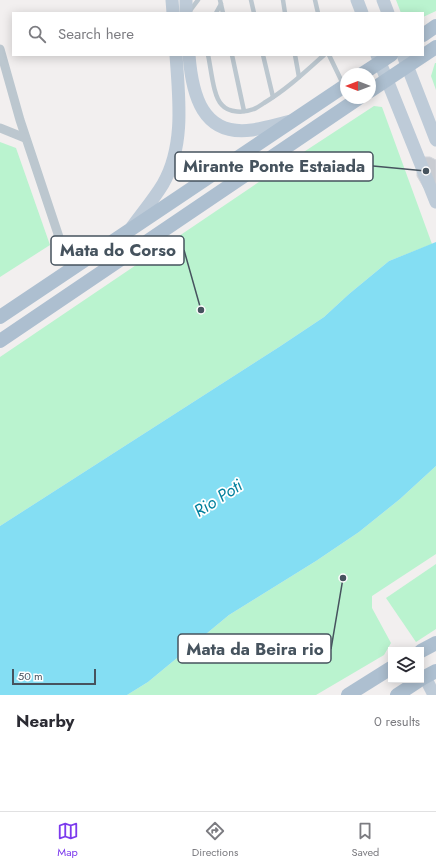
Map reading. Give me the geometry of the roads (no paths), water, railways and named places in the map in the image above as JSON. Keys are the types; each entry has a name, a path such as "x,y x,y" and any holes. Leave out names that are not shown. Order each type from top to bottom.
{"main road":[{"path":"172,0 173,12"},
{"path":"186,0 187,12"},
{"path":"357,0 362,12"},
{"path":"383,0 388,12"},
{"path":"424,34 436,26"},
{"path":"424,55 436,47"},
{"path":"130,229 163,184 172,160 178,131 179,101 176,56"},
{"path":"189,56 191,80 203,112 219,126 234,130 251,130 291,121"},
{"path":"377,56 436,202"},
{"path":"371,68 390,56"},
{"path":"403,56 436,140"},
{"path":"376,87 422,56"},
{"path":"0,317 340,88"},
{"path":"0,341 350,104"},
{"path":"424,649 436,643"},
{"path":"348,695 388,670"},
{"path":"397,695 426,677 434,695"}],"street":[{"path":"0,49 25,138 70,270"},
{"path":"0,128 25,138"}],"lane":[{"path":"188,12 198,0"},
{"path":"251,0 254,12"},
{"path":"283,0 286,12"},
{"path":"315,0 318,12"},
{"path":"216,12 220,2"},
{"path":"220,2 223,12"},
{"path":"208,56 217,98 222,105 232,111 254,109 273,98 323,56"},
{"path":"232,56 244,111"},
{"path":"264,56 273,98"},
{"path":"294,56 299,77"},
{"path":"330,56 340,76"}],"water":[{"name":"Rio Poti","path":"436,242 436,466 400,499 359,532 316,561 229,615 148,682 127,695 0,695 0,526 324,317 389,261"}],"place":[{"name":"Mirante Ponte Estaiada","path":"426,171"},
{"name":"Mata do Corso","path":"201,310"},
{"name":"Mata da Beira rio","path":"343,578"}]}
